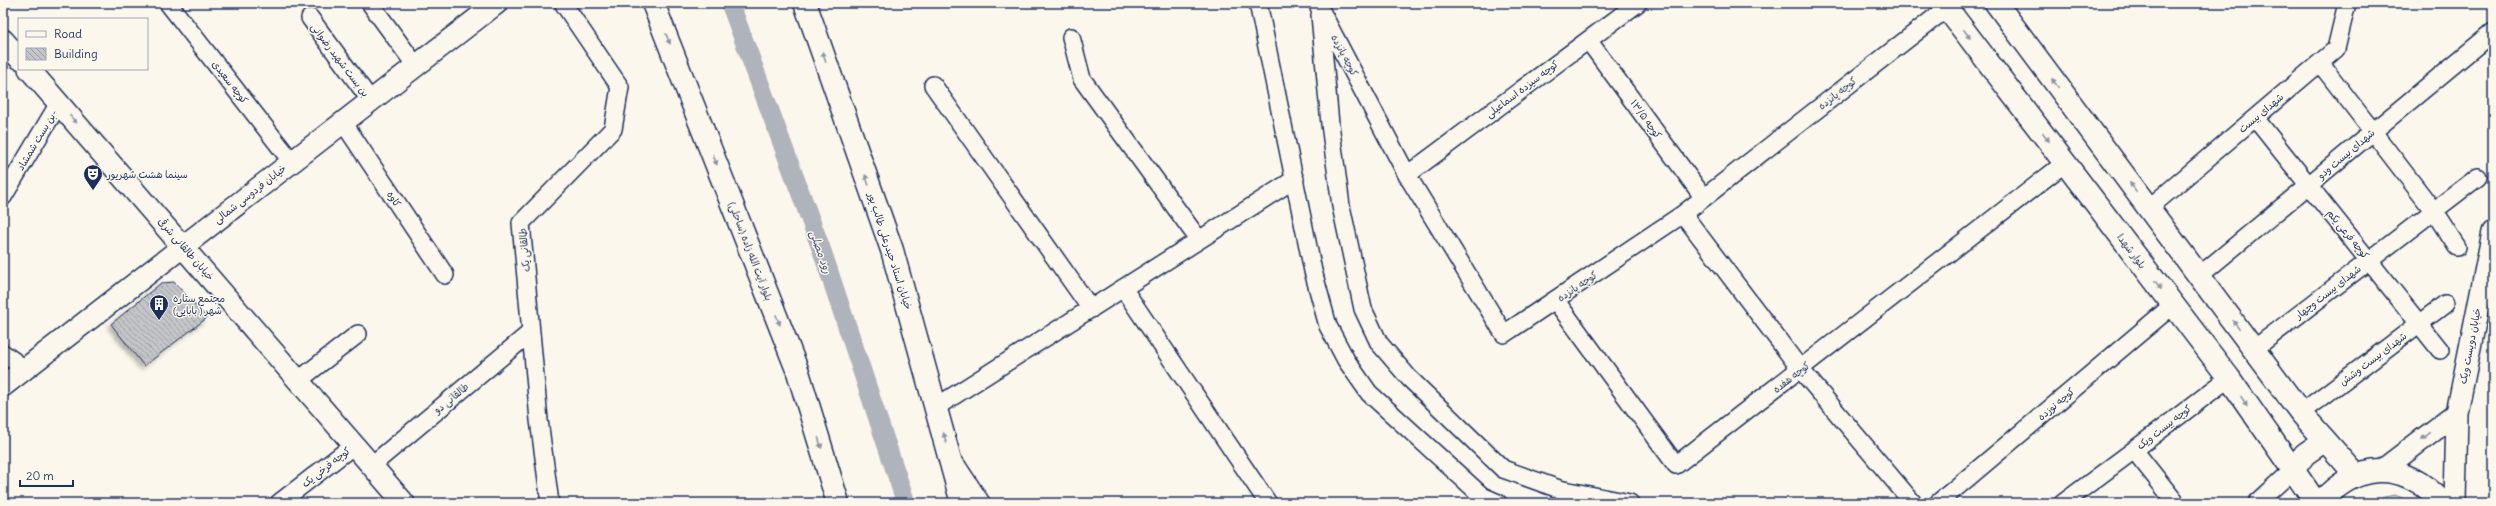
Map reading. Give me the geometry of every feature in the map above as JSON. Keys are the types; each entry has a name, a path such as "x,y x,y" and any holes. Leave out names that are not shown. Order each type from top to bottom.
{"main road":[{"name":"بلوار آیت الله زاده (ساحلی)","path":"654,3 798,372 838,503"},
{"name":"خیابان استاد حیدرعلی طالب پور","path":"806,3 892,250 953,463 962,503"},
{"name":"بلوار شهدا","path":"1945,5 2228,378 2292,471 2316,503"},
{"path":"2004,6 2149,208 2301,413 2356,475"},
{"path":"2292,471 2305,454 2324,440"},
{"path":"2320,503 2334,487 2356,475 2381,471 2406,475 2428,487 2443,503"}],"street":[{"name":"کوچه سعیدی","path":"168,3 292,162"},
{"path":"370,3 416,66"},
{"name":"خیابان فردوسی شمالی","path":"3,386 497,3"},
{"name":"طالقانی یک","path":"550,503 531,332 521,223 613,129 620,87 563,3"},
{"path":"1258,3 1295,179 1312,271 1326,320 1346,360 1369,393 1483,499 1498,503"},
{"name":"کوچه سیزده اسماعیلی","path":"1407,175 1638,3"},
{"name":"شهدای بیست","path":"2149,208 2336,49 2347,3"},
{"path":"1320,4 1330,124 1341,206 1363,309 1379,343 1409,378 1503,468 1559,489 1630,503"},
{"name":"کوچه پانزده","path":"1320,4 1407,175 1504,334 1556,301 1683,214 1945,5"},
{"name":"بن بست شهید رضوانی","path":"310,18 371,101"},
{"name":"شهدای بیست ودو","path":"2199,276 2493,32"},
{"path":"1071,37 1082,79 1199,240"},
{"path":"3,40 18,57"},
{"name":"کوچه ۱۳/۵","path":"1588,40 1704,198"},
{"path":"2320,63 2433,210 2457,247"},
{"name":"خیابان طالقانی شرقی","path":"30,70 184,246 404,503"},
{"path":"934,85 1091,309"},
{"name":"بن بست شمشاد-","path":"3,197 58,103"},
{"name":"کوچه فرعی یکم","path":"2255,118 2440,350"},
{"name":"کاوه","path":"342,122 445,275"},
{"name":"کوچه هفده","path":"1556,301 1676,464 1801,370 1871,312 2065,163"},
{"name":"شهدای بیست وچهار","path":"2254,349 2433,210 2478,177"},
{"path":"936,407 1295,179"},
{"path":"1683,214 1801,370 1912,503"},
{"name":"خیابان دویست ویک","path":"2456,503 2457,413 2493,232"},
{"path":"1123,288 1268,503"},
{"name":"شهدای بیست وشش","path":"2301,413 2445,304"},
{"name":"کوچه نوزده","path":"1938,503 2173,305"},
{"name":"طالقانی دو","path":"372,465 531,332"},
{"path":"299,380 358,334"},
{"path":"3,353 25,369"},
{"name":"کوچه بیست ویک","path":"2176,503 2134,450 2228,378"},
{"path":"2381,471 2457,413"},
{"name":"کوچه فرخی یک","path":"279,503 354,445"},
{"path":"2063,503 2134,450"},
{"path":"953,463 978,503"},
{"path":"2257,503 2292,471"}],"green space":[{"path":"2395,495 2414,503 2373,503 2384,497"}],"building":[{"name":"مجتمع ستاره شهر ( بابایی)","path":"174,282 207,318 144,366 111,324 161,283"}],"waterway":[{"name":"رود مصلی","path":"730,3 822,251 906,503"}],"place":[{"name":"سینما هشت شهریور","path":"93,191"},
{"name":"مجتمع ستاره شهر ( بابایی)","path":"159,321"}]}
